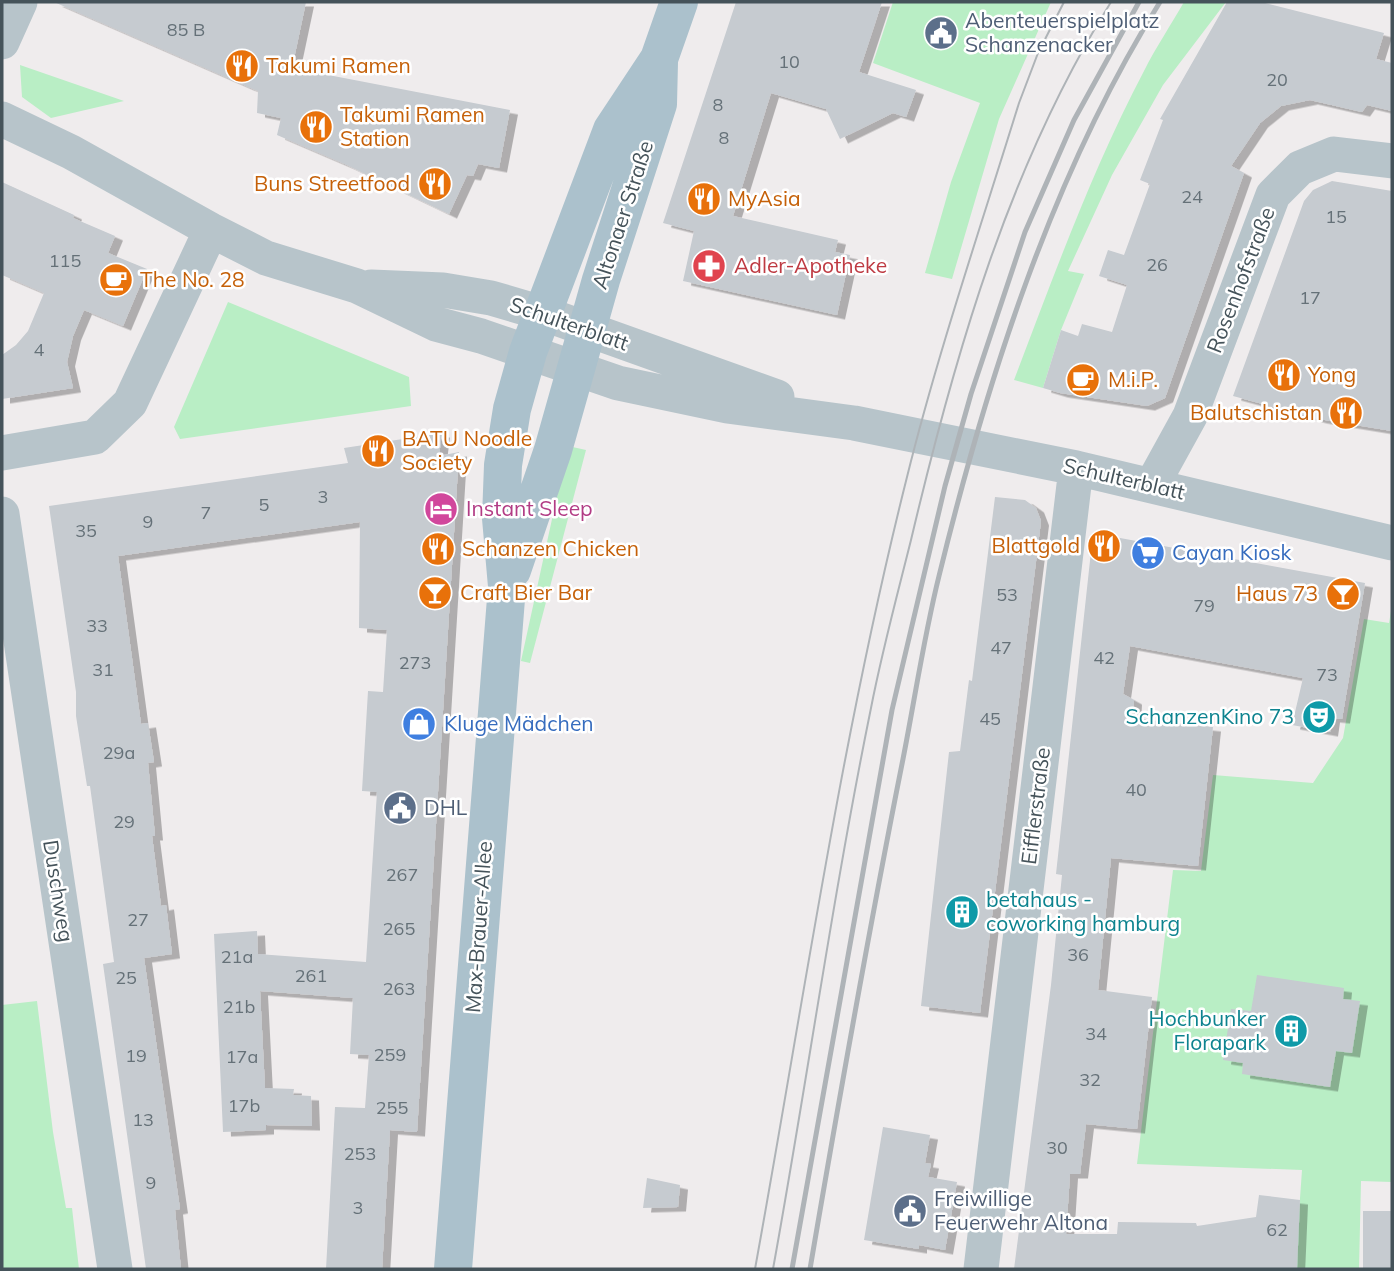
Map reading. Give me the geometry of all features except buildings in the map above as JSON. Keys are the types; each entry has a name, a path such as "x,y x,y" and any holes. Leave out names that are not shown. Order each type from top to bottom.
{"main road":[{"name":"Altonaer Straße","path":"542,313 612,130 659,59 679,2"},
{"name":"Altonaer Straße","path":"577,369 658,104 659,59"},
{"name":"Max-Brauer-Allee","path":"453,1269 507,586 501,519 503,465 512,409 542,313"},
{"name":"Max-Brauer-Allee","path":"507,586 577,369"}],"street":[{"path":"2,42 20,2"},
{"name":"Schulterblatt","path":"2,119 71,152 266,258 357,286 436,324 618,383 727,405 854,423 1076,468 1392,543"},
{"name":"Rosenhofstraße","path":"1152,485 1191,416 1273,195 1300,168 1334,154 1392,161"},
{"path":"2,453 95,436 130,402 211,230"},
{"name":"Schulterblatt","path":"357,286 443,290 491,298 542,313 854,423"},
{"name":"Eifflerstraße","path":"981,1269 1076,468"},
{"name":"Duschweg","path":"2,514 115,1269"}],"green space":[{"path":"893,2 1051,2 999,119 952,279 925,273 951,182 980,103 873,63"},
{"path":"1184,2 1226,2 1163,85 1112,175 1068,271 1084,274 1061,330 1043,388 1014,380 1074,223 1107,146 1149,62"},
{"path":"20,65 124,101 51,118 22,97"},
{"path":"228,302 409,377 411,406 180,439 174,427"},
{"path":"568,446 586,450 530,663 521,661"},
{"path":"1392,605 1392,1182 1361,1181 1359,1269 1295,1269 1302,1170 1137,1164 1173,870 1201,871 1213,775 1313,783 1343,738 1364,619 1389,623"},
{"path":"37,1001 53,1132 66,1208 72,1208 79,1269 2,1269 2,1005"}],"tram line":[{"path":"755,1269 824,872 883,575 919,430 946,336 1019,103 1038,53 1064,2"},
{"path":"773,1269 844,848 871,708 946,400 989,262 1014,195 1075,64 1111,2"}],"railway":[{"path":"792,1269 892,710 945,486 971,394 1025,232 1074,120 1139,2"},
{"path":"810,1269 924,644 958,502 1002,354 1055,208 1121,68 1160,2"}],"place":[{"name":"Abenteuerspielplatz Schanzenacker","path":"941,33"},
{"name":"Takumi Ramen","path":"242,66"},
{"name":"Takumi Ramen Station","path":"316,127"},
{"name":"Buns Streetfood","path":"435,184"},
{"name":"MyAsia","path":"704,199"},
{"name":"Adler-Apotheke","path":"709,266"},
{"name":"The No. 28","path":"116,280"},
{"name":"Yong","path":"1284,375"},
{"name":"M.i.P.","path":"1083,380"},
{"name":"Balutschistan","path":"1346,413"},
{"name":"BATU Noodle Society","path":"378,451"},
{"name":"Instant Sleep","path":"441,509"},
{"name":"Blattgold","path":"1104,546"},
{"name":"Schanzen Chicken","path":"438,549"},
{"name":"Cayan Kiosk","path":"1148,553"},
{"name":"Craft Bier Bar","path":"435,593"},
{"name":"Haus 73","path":"1343,594"},
{"name":"SchanzenKino 73","path":"1319,717"},
{"name":"Kluge Mädchen","path":"419,724"},
{"name":"DHL","path":"400,808"},
{"name":"betahaus - coworking hamburg","path":"962,912"},
{"name":"Hochbunker Florapark","path":"1291,1031"},
{"name":"Freiwillige Feuerwehr Altona","path":"910,1211"}]}
